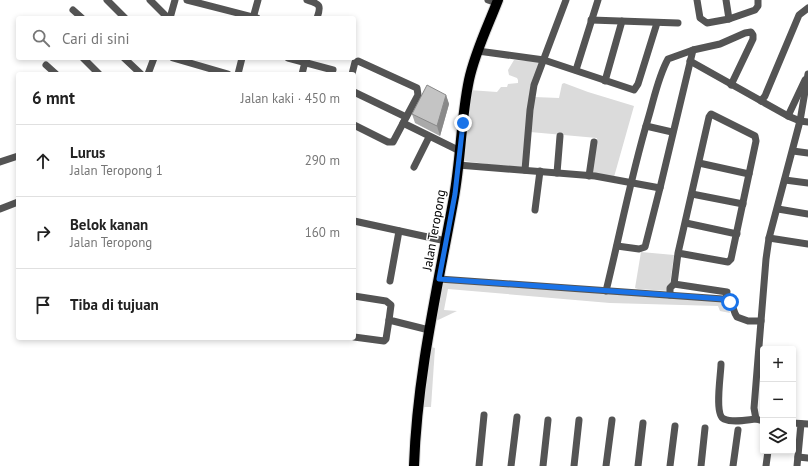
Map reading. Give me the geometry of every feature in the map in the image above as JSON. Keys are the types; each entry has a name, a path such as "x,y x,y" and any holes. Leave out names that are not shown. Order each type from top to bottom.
{"main road":[{"name":"Jalan Teropong","path":"414,466 417,408 429,330 446,241 460,151 469,79 494,1"}],"street":[{"path":"107,0 123,16"},
{"path":"150,0 167,16"},
{"path":"170,16 175,0"},
{"path":"187,0 247,16"},
{"path":"254,16 258,0"},
{"path":"306,0 317,3 320,6 318,16"},
{"path":"525,170 530,110 534,85 566,0"},
{"path":"576,70 598,0"},
{"path":"697,0 700,18 707,23 729,19 755,10 758,6 758,0"},
{"path":"726,0 729,19"},
{"path":"761,102 765,96 799,14 808,8"},
{"path":"73,10 80,16"},
{"path":"591,20 678,23"},
{"path":"605,81 622,21"},
{"path":"478,51 544,60 630,90 634,90 636,88 657,22"},
{"path":"606,291 631,182 660,77 668,59 693,50 720,44 745,33 751,32 753,39 731,85"},
{"path":"617,246 639,249 645,247 693,50"},
{"path":"85,60 98,72"},
{"path":"126,60 139,72"},
{"path":"149,72 153,60"},
{"path":"180,60 221,72"},
{"path":"238,72 242,60"},
{"path":"303,72 306,60 332,70"},
{"path":"352,72 355,62 358,61 417,88 418,94 393,142 388,142 356,125"},
{"path":"690,61 788,116 800,121 808,122"},
{"path":"46,65 54,72"},
{"path":"788,116 808,74"},
{"path":"721,364 719,414 724,419 745,421 759,420 754,408 769,238 793,151 807,91 808,74"},
{"path":"356,93 404,120 429,137 460,151"},
{"path":"670,295 670,288 674,284 678,253 709,117 711,114 755,136 756,141 737,234 731,259 728,262 678,253"},
{"path":"646,126 672,132"},
{"path":"557,173 560,136"},
{"path":"414,167 429,137"},
{"path":"590,176 594,142"},
{"path":"793,151 808,153"},
{"path":"0,162 16,157"},
{"path":"699,163 749,174"},
{"path":"458,165 590,176 660,188"},
{"path":"535,210 540,171"},
{"path":"785,180 808,183"},
{"path":"692,194 743,204"},
{"path":"0,209 16,203"},
{"path":"778,209 808,214"},
{"path":"356,221 446,241"},
{"path":"686,222 737,234"},
{"path":"390,281 399,231"},
{"path":"769,238 808,244"},
{"path":"439,279 726,299 732,304 737,317 748,321 761,321"},
{"path":"674,284 727,292 726,299"},
{"path":"356,296 389,302 391,305 386,339 384,341 356,337"},
{"path":"389,320 429,330"},
{"path":"479,466 484,415"},
{"path":"511,466 517,417"},
{"path":"543,466 548,420"},
{"path":"574,466 579,420"},
{"path":"606,466 612,420"},
{"path":"638,466 643,423"},
{"path":"797,466 804,424"},
{"path":"670,466 675,426"},
{"path":"701,466 705,428"},
{"path":"733,466 738,430"},
{"path":"766,466 768,454"},
{"path":"798,457 808,458"}],"shaded area":[{"path":"514,60 542,62 538,74 523,167 464,161 469,90 497,92 501,87 507,87 508,84 518,83 517,78 509,75 508,70"},
{"path":"564,83 634,106 614,177 592,174 597,138 530,132 534,97 559,98 562,84"},
{"path":"641,252 674,255 669,291 635,288"},
{"path":"443,281 708,299 725,303 730,313 720,311 718,306 610,303 448,289 444,310 457,311 436,321"},
{"path":"431,347 435,348 431,407 422,407"}],"building":[{"path":"427,85 446,95 437,126 412,114"}],"route":[{"path":"463,123 455,194 439,279 723,299 730,302"}]}
